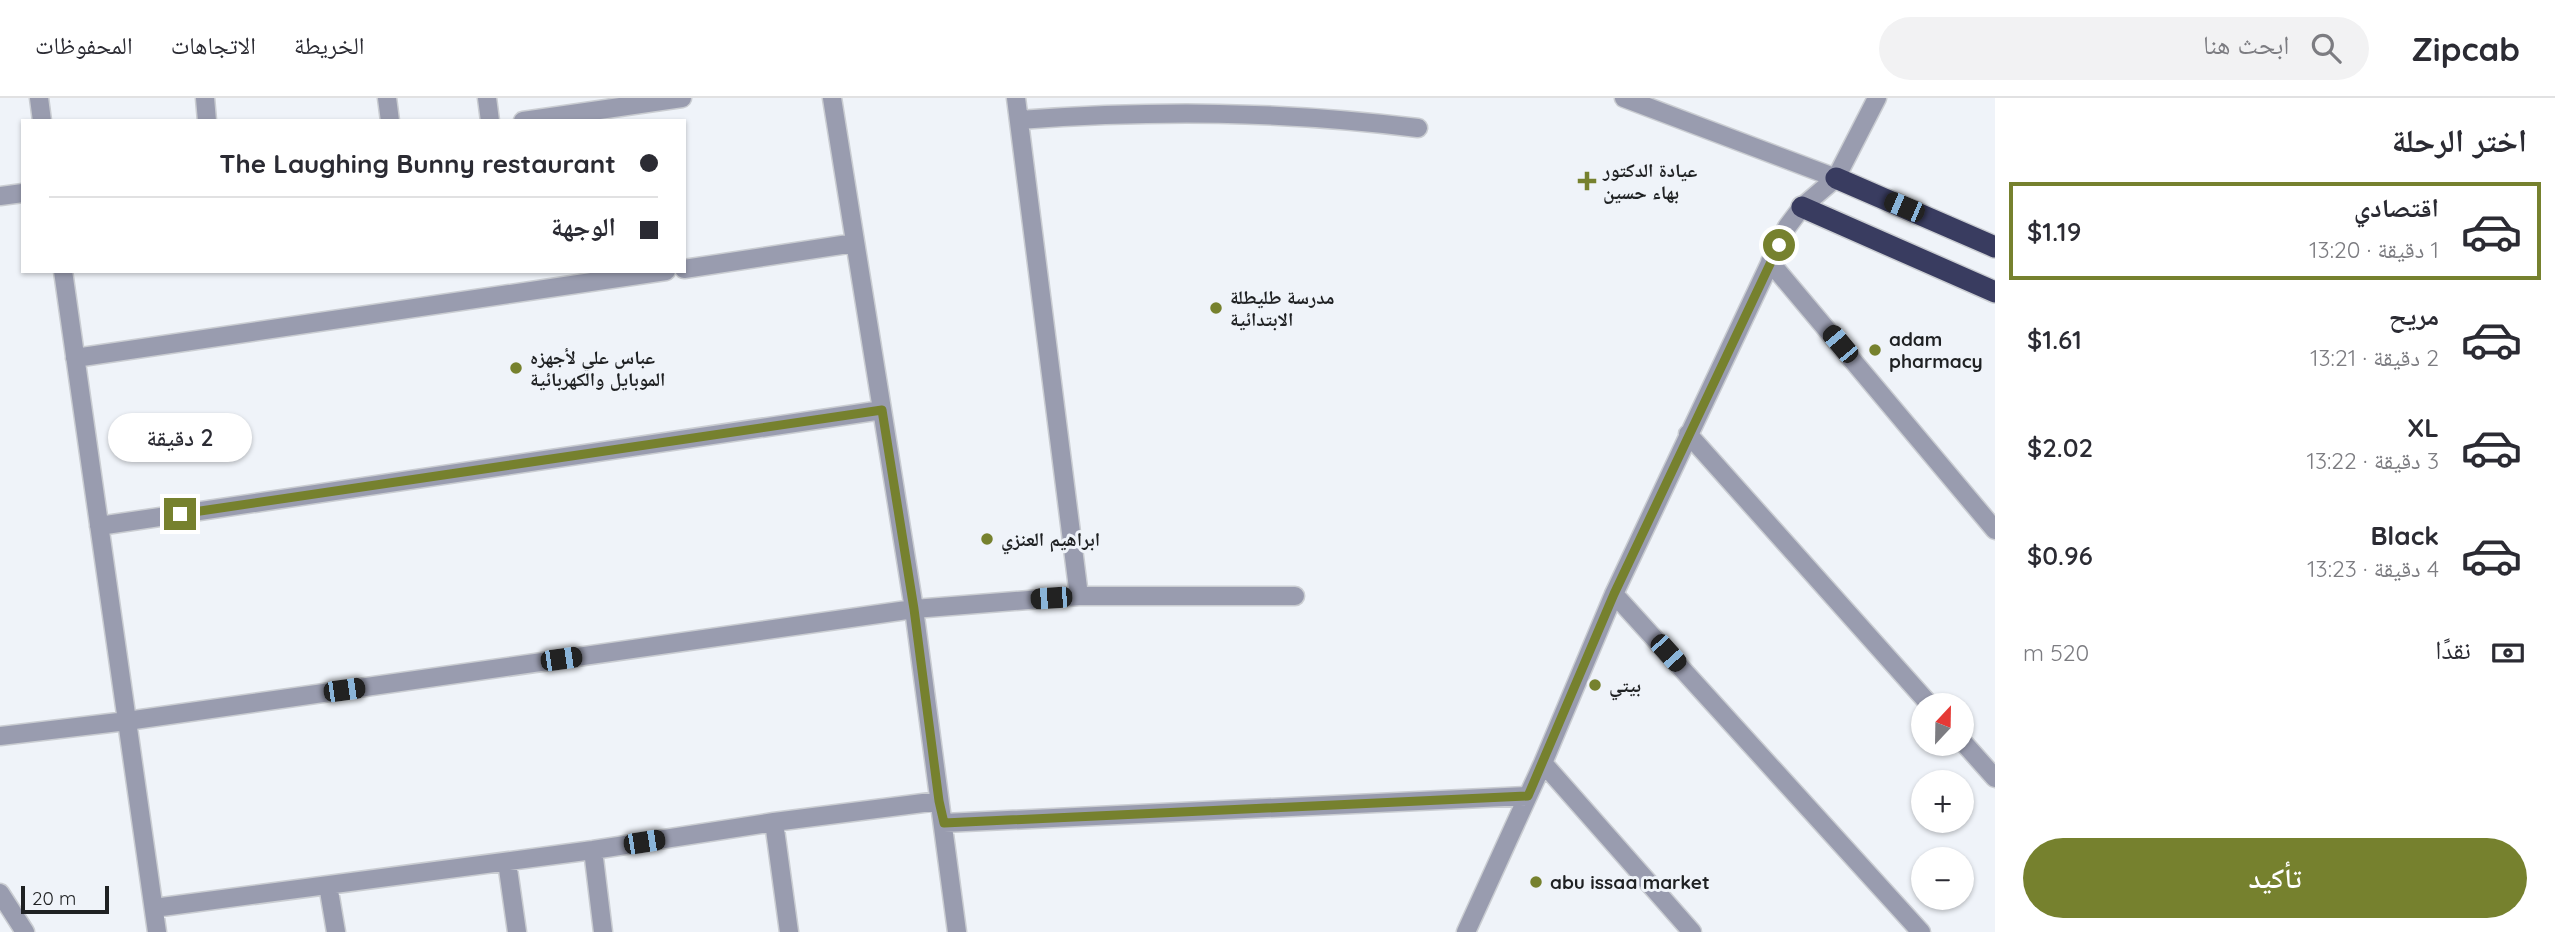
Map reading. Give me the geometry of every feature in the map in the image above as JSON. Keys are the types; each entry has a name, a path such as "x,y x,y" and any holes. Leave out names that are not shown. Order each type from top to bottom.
{"highway":[{"path":"1836,178 1995,247"},
{"path":"1802,207 1995,292"}],"street":[{"path":"39,98 42,119"},
{"path":"205,98 207,119"},
{"path":"387,98 390,119"},
{"path":"487,98 490,119"},
{"path":"536,119 676,98"},
{"path":"832,98 914,609 957,932"},
{"path":"1016,98 1079,596"},
{"path":"1624,98 1836,178"},
{"path":"1466,932 1543,762 1614,594 1787,227 1802,207 1836,178 1877,98"},
{"path":"1019,120 1166,112 1240,112 1418,128"},
{"path":"0,196 21,193"},
{"path":"686,269 855,243"},
{"path":"1770,262 1995,530"},
{"path":"63,273 158,932"},
{"path":"75,358 652,273"},
{"path":"99,526 882,410"},
{"path":"1688,434 1919,693"},
{"path":"1614,594 1921,932"},
{"path":"0,736 914,609 1079,596 1295,596"},
{"path":"1974,754 1995,778"},
{"path":"1543,762 1692,932"},
{"path":"944,823 1528,796"},
{"path":"154,908 939,801"},
{"path":"774,822 789,932"},
{"path":"593,850 603,932"},
{"path":"507,862 517,932"},
{"path":"328,886 336,932"},
{"path":"0,893 25,932"}],"place":[{"name":"عيادة الدكتور بهاء حسين","path":"1587,181"},
{"name":"مدرسة طليطلة الابتدائية","path":"1216,308"},
{"name":"adam pharmacy","path":"1875,350"},
{"name":"عباس علي لأجهزه الموبايل والكهربائية","path":"516,368"},
{"name":"ابراهيم العنزي","path":"987,539"},
{"name":"بيتي","path":"1595,685"},
{"name":"abu issaa market","path":"1536,882"}],"route":[{"path":"180,514 882,410 914,609 944,823 1528,796 1614,594 1779,245"}]}
